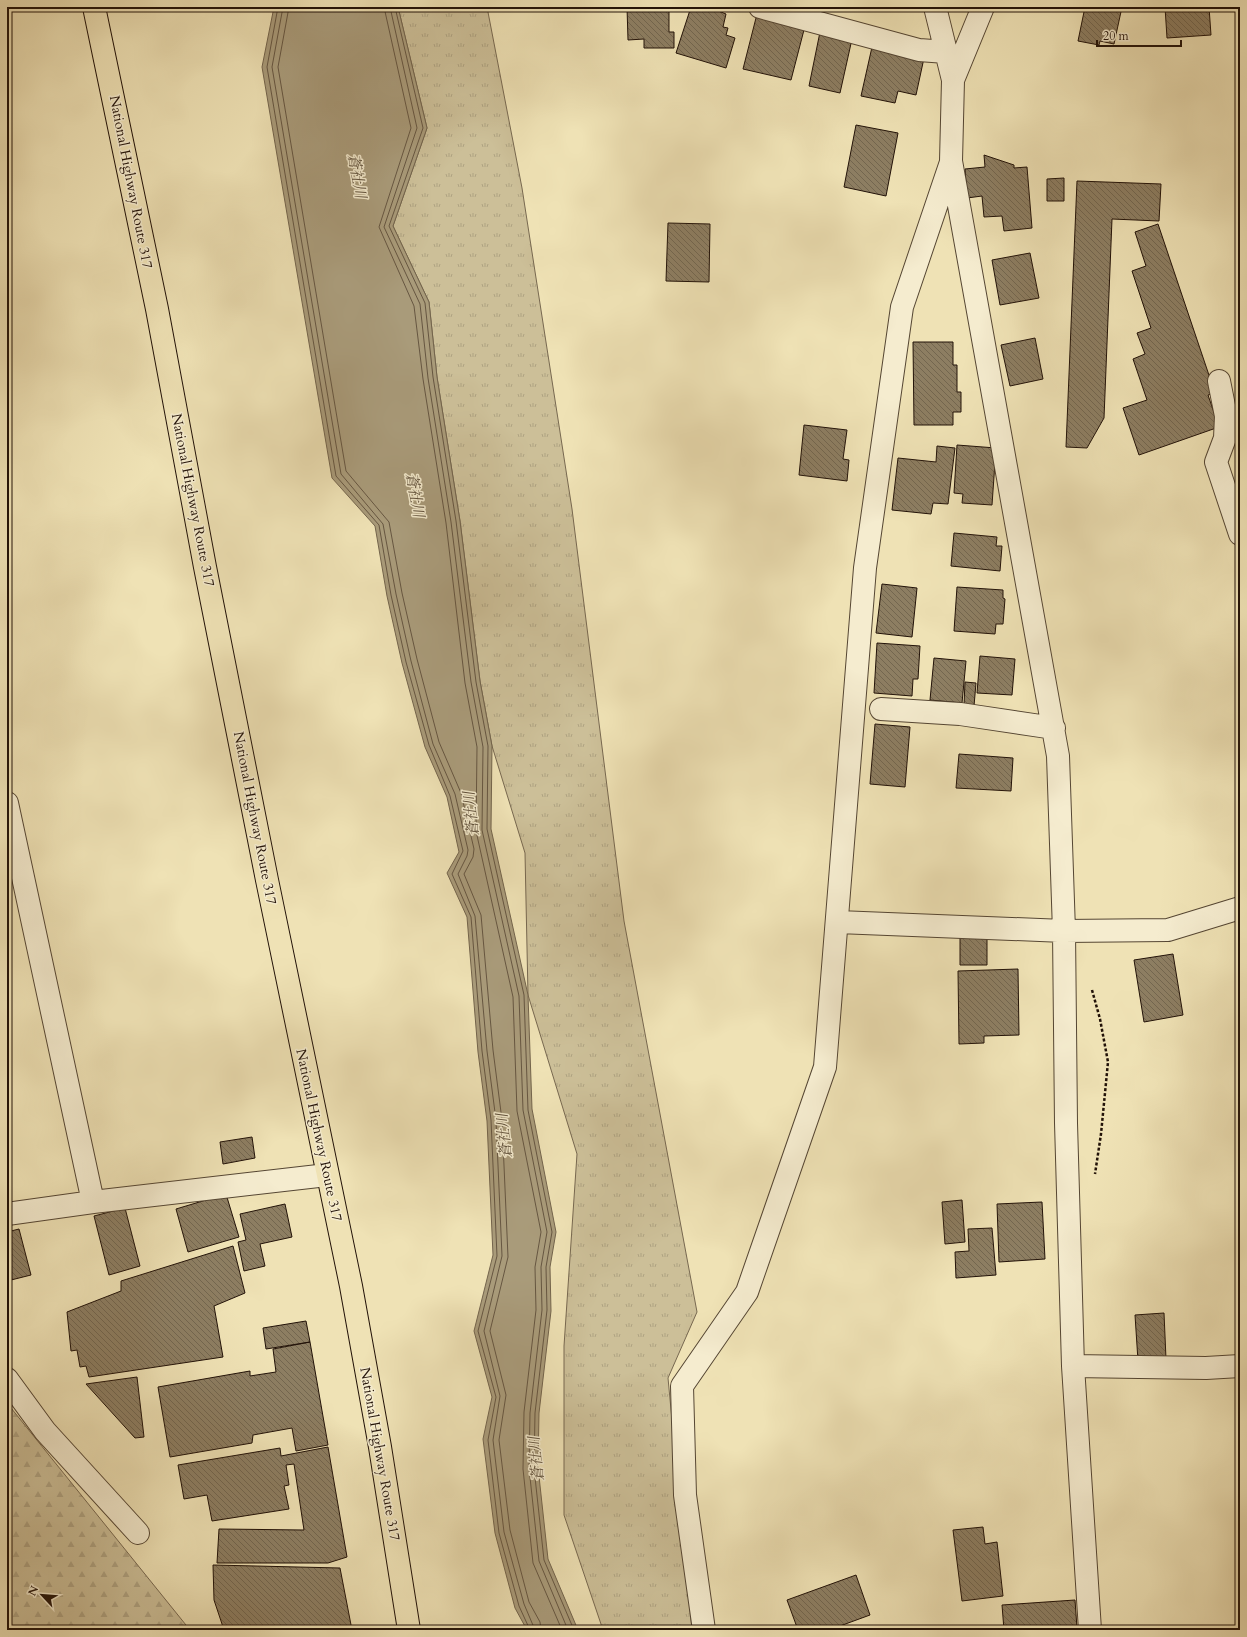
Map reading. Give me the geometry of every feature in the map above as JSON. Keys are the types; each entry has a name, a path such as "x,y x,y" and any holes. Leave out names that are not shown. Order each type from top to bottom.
{"highway":[{"name":"National Highway Route 317","path":"94,7 155,302 207,575 327,1175 354,1302 380,1447 409,1630"}],"street":[{"path":"760,7 919,50 946,52"},
{"path":"935,7 953,80 951,161 1058,756 1064,931 1066,1123 1073,1366 1090,1630"},
{"path":"953,80 984,7"},
{"path":"704,1630 685,1495 682,1386 747,1292 825,1067 838,922 865,568 902,307 951,161"},
{"path":"1219,381 1226,416 1225,438 1216,462 1240,534"},
{"path":"881,709 960,714 1054,728"},
{"path":"7,803 93,1202"},
{"path":"838,922 1064,931 1168,930 1240,908"},
{"path":"7,1214 93,1202 327,1175"},
{"path":"1073,1366 1206,1368 1240,1366"},
{"path":"7,1379 44,1431 138,1533"}],"path":[{"path":"1090,983 1100,1019 1108,1062 1101,1134 1094,1177"}],"green space":[{"path":"398,7 487,7 522,188 572,509 624,921 697,1312 668,1378 692,1630 603,1630 564,1515 564,1346 577,1154 528,995 525,853 492,746 480,681 460,521 437,377 429,302 393,226 427,128"},
{"path":"7,1403 190,1630 7,1630"}],"water":[{"name":"蒼社川","path":"274,7 398,7 427,128 393,226 429,302 437,377 460,521 480,681 492,746 491,829 528,995 532,1109 556,1232 550,1267 551,1311 539,1413 538,1467 548,1559 578,1630 527,1630 515,1608 495,1533 483,1439 492,1397 474,1331 493,1255 487,1121 478,1052 467,917 447,873 459,852 447,797 425,747 402,663 387,596 375,526 332,478 262,67"}],"building":[{"path":"627,7 669,7 669,32 674,32 674,48 644,48 644,39 628,40"},
{"path":"691,7 717,7 716,10 726,14 723,27 728,28 726,35 735,38 726,68 676,53"},
{"path":"1085,7 1122,7 1114,44 1100,41 1099,45 1078,41"},
{"path":"1165,7 1209,7 1211,35 1167,38"},
{"path":"757,14 805,26 791,80 743,69"},
{"path":"820,32 852,39 840,93 809,86"},
{"path":"872,47 924,58 916,95 898,91 895,103 861,96"},
{"path":"856,125 898,133 886,196 844,187"},
{"path":"984,155 1014,165 1014,168 1027,167 1032,228 1004,231 1002,216 984,217 982,196 967,198 965,169 985,167"},
{"path":"1064,178 1064,201 1047,201 1047,179"},
{"path":"1077,181 1161,184 1159,221 1112,219 1104,418 1087,448 1066,447"},
{"path":"668,223 710,224 709,282 666,281"},
{"path":"1158,224 1215,393 1208,395 1219,427 1139,455 1123,408 1147,400 1133,359 1145,354 1137,333 1151,328 1132,271 1146,266 1135,232"},
{"path":"1030,253 1039,298 1000,305 992,260"},
{"path":"1035,338 1043,379 1010,386 1001,345"},
{"path":"913,342 953,342 953,365 957,365 957,392 961,392 961,412 953,412 953,425 914,425"},
{"path":"804,425 847,430 843,459 849,460 847,481 799,475"},
{"path":"957,445 996,448 992,505 962,503 963,494 954,493"},
{"path":"937,446 955,448 948,504 933,503 931,514 892,510 898,458 936,462"},
{"path":"954,533 997,537 996,546 1002,546 1000,571 951,566"},
{"path":"882,584 917,588 912,637 876,633"},
{"path":"957,587 1003,590 1003,598 1005,599 1003,624 996,624 995,634 954,631"},
{"path":"877,643 920,646 918,679 913,679 912,696 874,693"},
{"path":"980,656 1015,659 1012,695 977,693"},
{"path":"934,658 966,661 962,703 930,700"},
{"path":"965,682 976,683 974,706 964,705"},
{"path":"875,724 910,727 905,787 870,784"},
{"path":"959,754 1013,758 1011,791 956,788"},
{"path":"960,937 987,937 987,965 960,965"},
{"path":"1173,954 1183,1015 1144,1022 1134,960"},
{"path":"1018,969 1019,1035 984,1036 984,1043 959,1044 958,971"},
{"path":"252,1137 255,1158 223,1164 220,1142"},
{"path":"226,1194 239,1237 188,1252 176,1209"},
{"path":"962,1200 965,1242 945,1244 942,1202"},
{"path":"1042,1202 1045,1259 999,1262 997,1204"},
{"path":"285,1204 292,1237 260,1244 265,1266 244,1271 238,1242 246,1240 240,1214"},
{"path":"125,1208 140,1266 109,1275 94,1216"},
{"path":"992,1228 996,1275 956,1278 955,1252 969,1251 968,1229"},
{"path":"19,1229 31,1275 7,1281 7,1232"},
{"path":"233,1246 245,1293 214,1306 223,1357 89,1377 86,1366 80,1367 77,1350 71,1351 67,1312 121,1291 121,1281"},
{"path":"1164,1313 1166,1359 1138,1361 1135,1315"},
{"path":"306,1321 310,1342 266,1349 263,1328"},
{"path":"310,1342 328,1445 296,1451 292,1428 253,1435 252,1443 170,1457 158,1387 250,1371 250,1376 276,1372 273,1349"},
{"path":"137,1377 144,1437 135,1438 86,1384"},
{"path":"328,1447 347,1557 328,1563 217,1563 219,1529 304,1530 294,1464 286,1465 289,1485 284,1486 289,1509 212,1521 207,1495 184,1499 178,1465 280,1448 281,1456"},
{"path":"983,1527 985,1544 997,1542 1003,1596 962,1601 953,1530"},
{"path":"213,1565 340,1568 352,1630 224,1630 214,1600"},
{"path":"856,1575 870,1615 829,1630 798,1630 787,1600"},
{"path":"1075,1600 1077,1628 1004,1630 1002,1605"}]}
